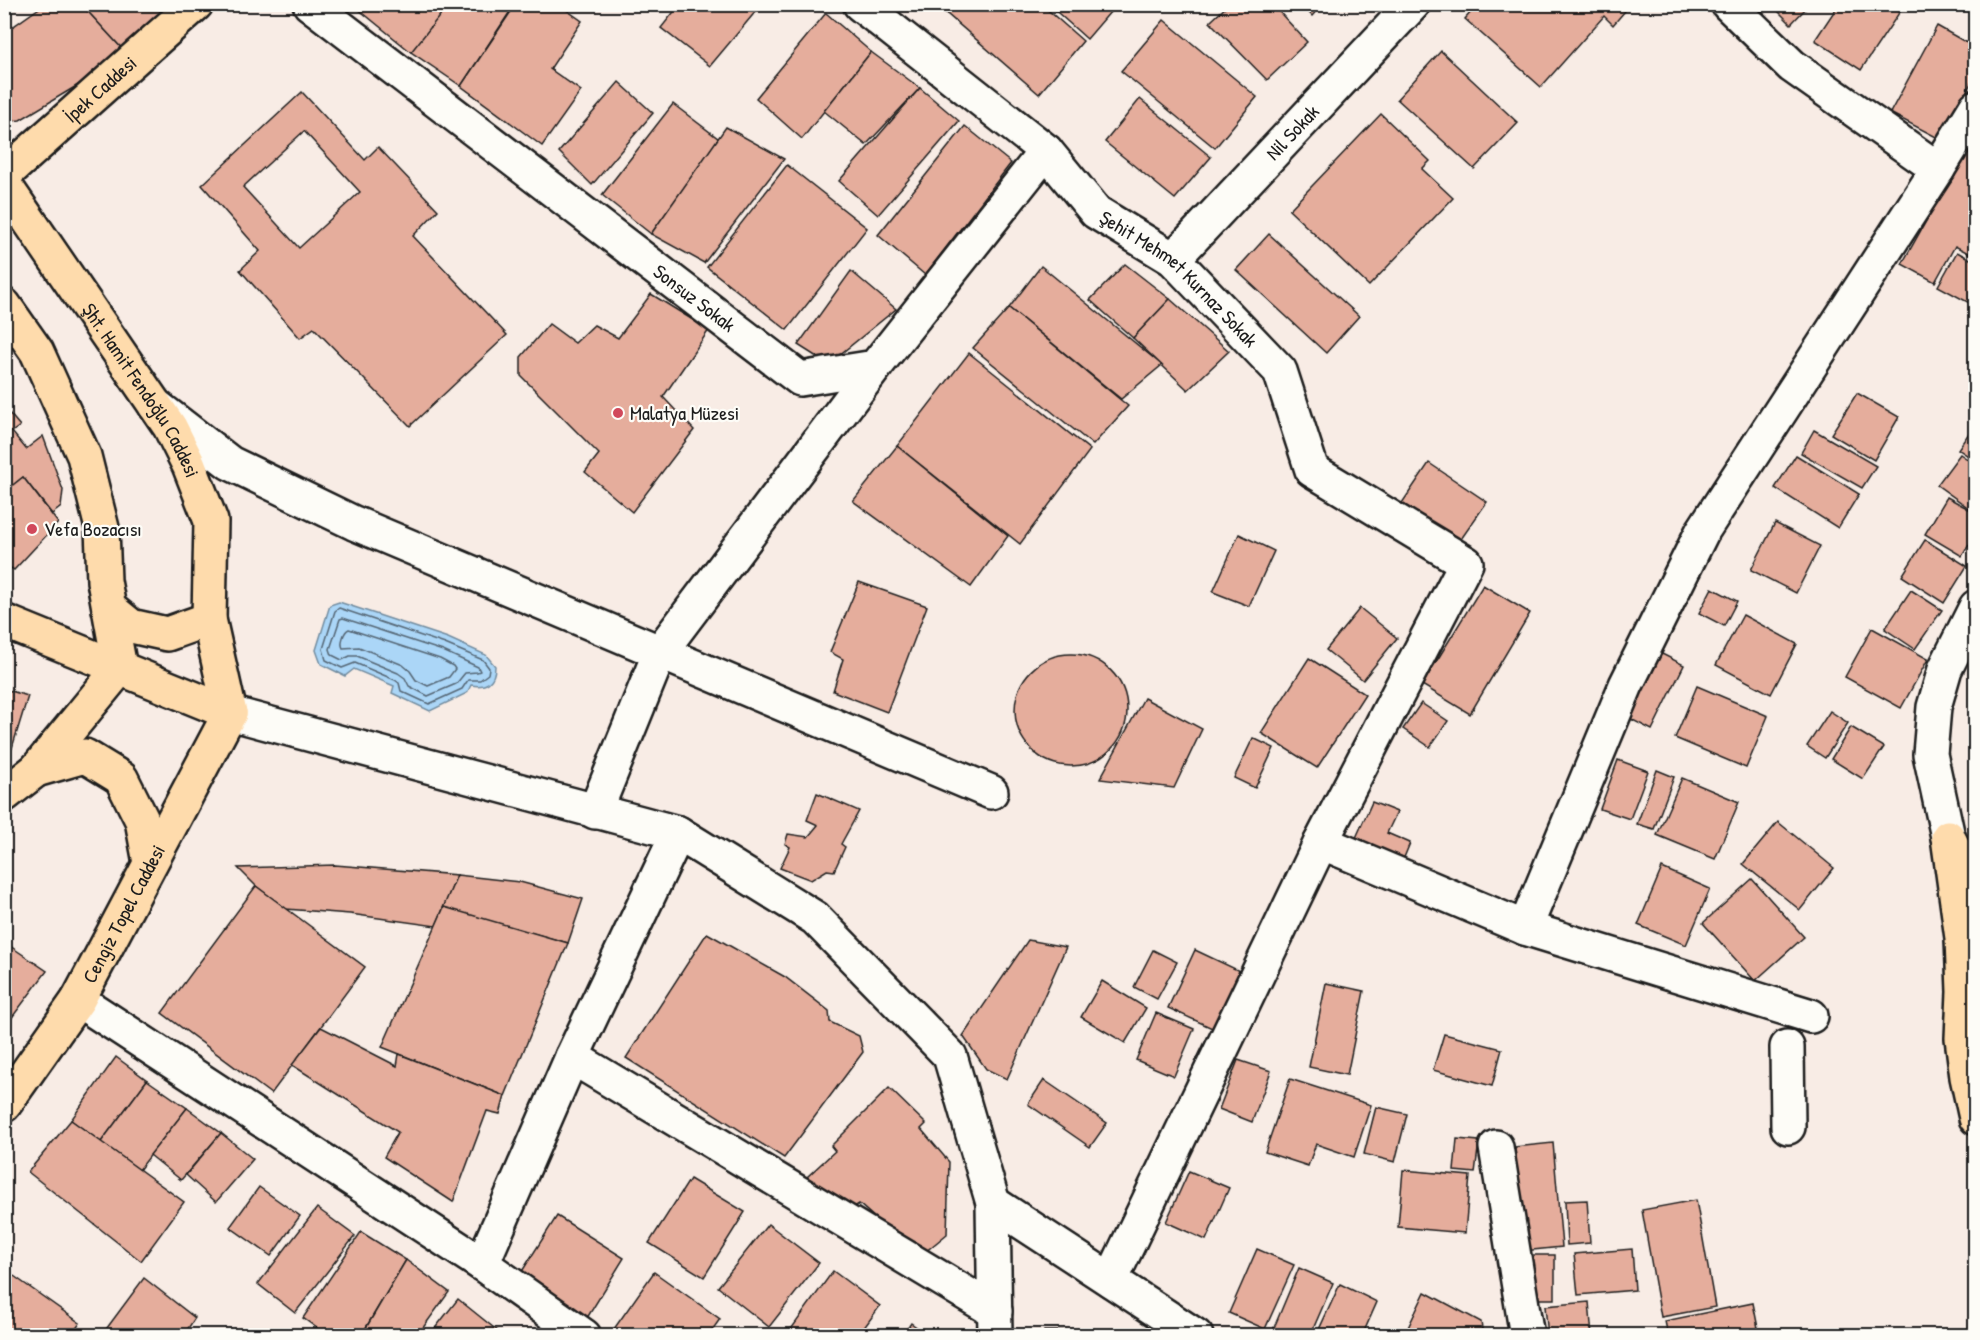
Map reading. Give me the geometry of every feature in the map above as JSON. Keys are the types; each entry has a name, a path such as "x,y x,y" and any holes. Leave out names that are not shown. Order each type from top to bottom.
{"main road":[{"name":"İpek Caddesi","path":"4,175 196,4"},
{"name":"Şht. Hamit Fendoğlu Caddesi","path":"4,184 170,427 189,465 211,521 209,619 230,713"},
{"path":"4,305 37,352 84,456 102,528 104,581 120,668 36,770 4,795"},
{"path":"109,608 131,626 167,634 209,619"},
{"path":"4,621 230,713"},
{"name":"Cengiz Topel Caddesi","path":"4,1105 78,1000 230,713"},
{"path":"36,770 86,756 121,778 142,820 150,863"},
{"path":"1948,837 1976,891"},
{"path":"1948,837 1962,938 1964,992 1962,1038 1976,1118"}],"street":[{"name":"Sonsuz Sokak","path":"310,4 801,379 875,367"},
{"name":"Nil Sokak","path":"1173,260 1413,4"},
{"path":"1728,4 1792,66 1938,169"},
{"name":"Şehit Mehmet Kurnaz Sokak","path":"881,11 1046,151 1096,212 1173,260 1280,371 1312,471 1466,563 1321,842"},
{"path":"1525,928 1626,685 1702,532 1976,107"},
{"path":"595,812 660,652 875,367 1046,151"},
{"path":"154,404 230,463 354,523 991,792"},
{"path":"1948,837 1930,754 1934,707 1945,669 1976,607"},
{"path":"230,713 678,834 815,918 950,1056 993,1203 995,1323"},
{"path":"483,1264 572,1058 678,834"},
{"path":"1111,1280 1321,842 1525,928 1811,1016"},
{"path":"78,1000 483,1264 584,1335"},
{"path":"1787,1047 1788,1127"},
{"path":"572,1058 995,1323"},
{"path":"1496,1147 1527,1335"},
{"path":"993,1203 1196,1335"}],"water":[{"path":"339,602 448,638 486,655 495,666 495,672 489,683 481,686 471,685 467,693 430,711 392,693 394,686 354,669 345,676 321,664 316,650 330,605"}],"building":[{"path":"45,4 81,4 128,55 20,120 4,122 4,33"},
{"path":"81,4 179,4 128,55"},
{"path":"352,4 445,4 449,8 411,52"},
{"path":"449,4 515,4 461,86 411,52"},
{"path":"516,4 558,4 582,21 550,69 581,91 542,146 461,86"},
{"path":"680,4 762,4 710,66 661,28"},
{"path":"941,4 1041,4 1083,41 1039,94 939,7"},
{"path":"1048,4 1117,4 1087,39"},
{"path":"1229,4 1272,4 1307,42 1267,80 1210,22"},
{"path":"1301,4 1323,4 1312,16"},
{"path":"1478,4 1631,4 1613,25 1604,16 1541,87 1465,19"},
{"path":"1771,4 1810,4 1791,24"},
{"path":"1839,4 1893,4 1901,10 1861,70 1815,40"},
{"path":"826,13 871,52 802,139 756,98"},
{"path":"1164,20 1257,97 1215,148 1121,71"},
{"path":"1937,26 1976,48 1976,74 1940,139 1890,113"},
{"path":"1441,51 1518,123 1474,169 1397,99"},
{"path":"871,52 920,88 866,145 824,111"},
{"path":"619,82 653,113 592,185 559,152"},
{"path":"920,88 959,121 878,215 839,181"},
{"path":"302,92 365,160 378,147 438,210 413,236 507,335 410,426 314,328 300,338 240,270 260,251 202,185","holes":["304,131 360,192 299,248 243,187"]},
{"path":"1140,99 1211,157 1175,199 1105,142"},
{"path":"673,104 719,139 651,234 602,195"},
{"path":"1381,114 1430,161 1422,169 1453,198 1369,286 1289,210"},
{"path":"965,126 1011,163 925,275 878,235"},
{"path":"726,127 784,159 704,263 651,234"},
{"path":"1976,132 1976,257 1955,246 1935,282 1902,264"},
{"path":"787,165 867,228 787,330 707,267"},
{"path":"1269,234 1359,316 1326,353 1236,270"},
{"path":"1957,252 1976,262 1975,306 1938,286"},
{"path":"1125,264 1170,299 1133,338 1090,300"},
{"path":"1041,266 1162,365 1121,399 1009,308"},
{"path":"851,271 896,309 828,364 798,345"},
{"name":"Malatya Müzesi","path":"651,294 709,330 663,397 694,430 632,512 585,472 599,454 521,376 521,357 549,324 575,343 594,325 618,338"},
{"path":"1170,299 1229,351 1188,390 1133,338"},
{"path":"1009,308 1128,406 1093,445 973,348"},
{"path":"969,353 1090,450 1020,544 897,446"},
{"path":"1857,393 1899,417 1874,460 1831,434"},
{"path":"9,413 20,426 12,432 26,449 43,436 63,490 61,507 52,514 23,477 4,492 4,416"},
{"path":"1976,423 1976,461 1958,449"},
{"path":"1814,430 1876,466 1862,488 1801,453"},
{"path":"897,446 1008,536 971,587 853,501"},
{"path":"1960,454 1976,465 1976,513 1937,485"},
{"path":"1796,455 1859,494 1838,528 1775,488"},
{"path":"1429,463 1487,502 1459,542 1402,503"},
{"path":"23,477 58,523 14,570 4,564 4,492"},
{"path":"1947,497 1976,513 1976,534 1962,556 1925,534"},
{"path":"1775,523 1820,546 1796,593 1751,570"},
{"path":"1239,534 1274,551 1249,606 1213,592"},
{"path":"1925,540 1967,566 1944,603 1902,576"},
{"path":"859,582 927,606 887,712 833,691 843,659 830,652"},
{"path":"1483,585 1530,613 1470,714 1422,685"},
{"path":"1712,588 1737,601 1724,626 1699,613"},
{"path":"1911,590 1942,610 1915,649 1885,629"},
{"path":"1360,608 1397,638 1363,680 1326,650"},
{"path":"1743,615 1797,644 1771,694 1716,665"},
{"path":"1872,628 1928,659 1901,708 1845,677"},
{"path":"1656,651 1684,665 1652,730 1623,715"},
{"path":"1071,654 1092,659 1110,671 1122,689 1127,710 1122,731 1110,749 1092,761 1071,766 1050,761 1032,749 1020,731 1015,710 1020,689 1032,671 1050,659"},
{"path":"1309,658 1365,694 1317,768 1261,733"},
{"path":"1697,686 1768,716 1746,768 1675,738"},
{"path":"4,689 28,696 12,748 4,765"},
{"path":"1144,698 1202,729 1174,788 1100,779"},
{"path":"1421,703 1448,721 1430,747 1403,729"},
{"path":"1830,711 1848,723 1825,758 1807,746"},
{"path":"1851,727 1884,747 1863,779 1831,759"},
{"path":"1253,738 1274,748 1255,788 1234,778"},
{"path":"1618,760 1648,771 1630,819 1600,809"},
{"path":"1657,770 1674,777 1654,829 1637,824"},
{"path":"1682,778 1739,802 1715,859 1657,835"},
{"path":"817,793 859,811 841,844 845,847 834,871 827,870 811,880 780,868 790,847 785,844 788,834 808,837 818,825 807,820"},
{"path":"1372,802 1397,812 1387,833 1410,843 1403,860 1355,840"},
{"path":"1778,822 1834,868 1800,910 1743,864"},
{"path":"335,865 457,875 436,926 350,914 286,909 256,886 238,868"},
{"path":"1662,868 1710,889 1686,945 1638,925"},
{"path":"457,875 520,882 583,899 568,943 443,908"},
{"path":"1752,879 1804,937 1755,981 1703,923"},
{"path":"256,886 365,967 271,1094 162,1013"},
{"path":"444,907 568,943 505,1096 382,1047"},
{"path":"707,933 785,977 829,1011 830,1022 859,1036 863,1052 784,1158 626,1058"},
{"path":"1028,940 1066,947 1007,1079 986,1069 963,1036"},
{"path":"4,942 47,971 4,1028"},
{"path":"1153,950 1177,962 1157,999 1134,987"},
{"path":"1195,950 1248,975 1221,1032 1168,1008"},
{"path":"1102,981 1146,1008 1125,1043 1081,1017"},
{"path":"1326,983 1364,991 1347,1075 1309,1067"},
{"path":"1156,1013 1194,1029 1174,1076 1136,1060"},
{"path":"321,1027 397,1066 399,1054 505,1096 500,1114 487,1111 453,1202 384,1157 398,1132 292,1065"},
{"path":"1444,1034 1502,1049 1492,1086 1433,1070"},
{"path":"116,1057 147,1080 101,1142 71,1120"},
{"path":"1238,1060 1271,1071 1252,1122 1219,1109"},
{"path":"1290,1079 1371,1105 1354,1157 1316,1144 1308,1166 1265,1152"},
{"path":"147,1080 187,1108 139,1170 101,1142"},
{"path":"1044,1080 1107,1123 1090,1147 1028,1104"},
{"path":"889,1088 926,1124 921,1129 949,1162 947,1234 919,1257 859,1204 848,1211 807,1177 835,1151 831,1146"},
{"path":"1376,1107 1407,1114 1395,1162 1364,1154"},
{"path":"187,1108 221,1133 181,1180 150,1155"},
{"path":"71,1120 184,1202 141,1261 28,1172"},
{"path":"221,1133 253,1159 216,1202 186,1175"},
{"path":"1457,1139 1479,1141 1475,1173 1454,1171"},
{"path":"1553,1143 1562,1247 1523,1251 1515,1147"},
{"path":"1403,1170 1470,1176 1465,1233 1398,1227"},
{"path":"1189,1171 1229,1188 1206,1240 1166,1222"},
{"path":"690,1179 745,1212 704,1277 649,1243"},
{"path":"259,1187 300,1216 271,1256 230,1227"},
{"path":"1587,1200 1590,1243 1567,1245 1565,1201"},
{"path":"1696,1200 1715,1307 1661,1317 1642,1210"},
{"path":"317,1208 355,1236 295,1313 258,1284"},
{"path":"557,1216 624,1258 587,1318 519,1276"},
{"path":"768,1224 819,1263 769,1327 718,1287"},
{"path":"361,1232 406,1260 361,1336 328,1336 303,1318"},
{"path":"1257,1249 1294,1265 1265,1329 1229,1313"},
{"path":"1632,1249 1635,1290 1578,1295 1574,1254"},
{"path":"1524,1255 1555,1255 1555,1299 1524,1299"},
{"path":"406,1260 449,1292 417,1336 368,1336 363,1333"},
{"path":"1299,1268 1333,1283 1310,1336 1286,1336 1273,1330"},
{"path":"4,1269 80,1323 71,1336 4,1336"},
{"path":"833,1271 880,1306 858,1336 794,1336 789,1332"},
{"path":"654,1272 720,1319 708,1336 609,1336"},
{"path":"144,1278 195,1318 183,1336 101,1336"},
{"path":"1340,1284 1377,1302 1362,1336 1316,1336"},
{"path":"1425,1292 1481,1322 1483,1336 1404,1336"},
{"path":"458,1299 504,1336 429,1336"},
{"path":"1589,1302 1592,1336 1548,1336 1545,1306"},
{"path":"1753,1303 1758,1328 1723,1336 1668,1336 1665,1321"},
{"path":"911,1323 929,1336 902,1336"},
{"path":"1044,1331 1083,1331 1087,1336 1044,1336"}],"place":[{"name":"Malatya Müzesi","path":"618,413"},
{"name":"Vefa Bozacısı","path":"32,529"}]}
